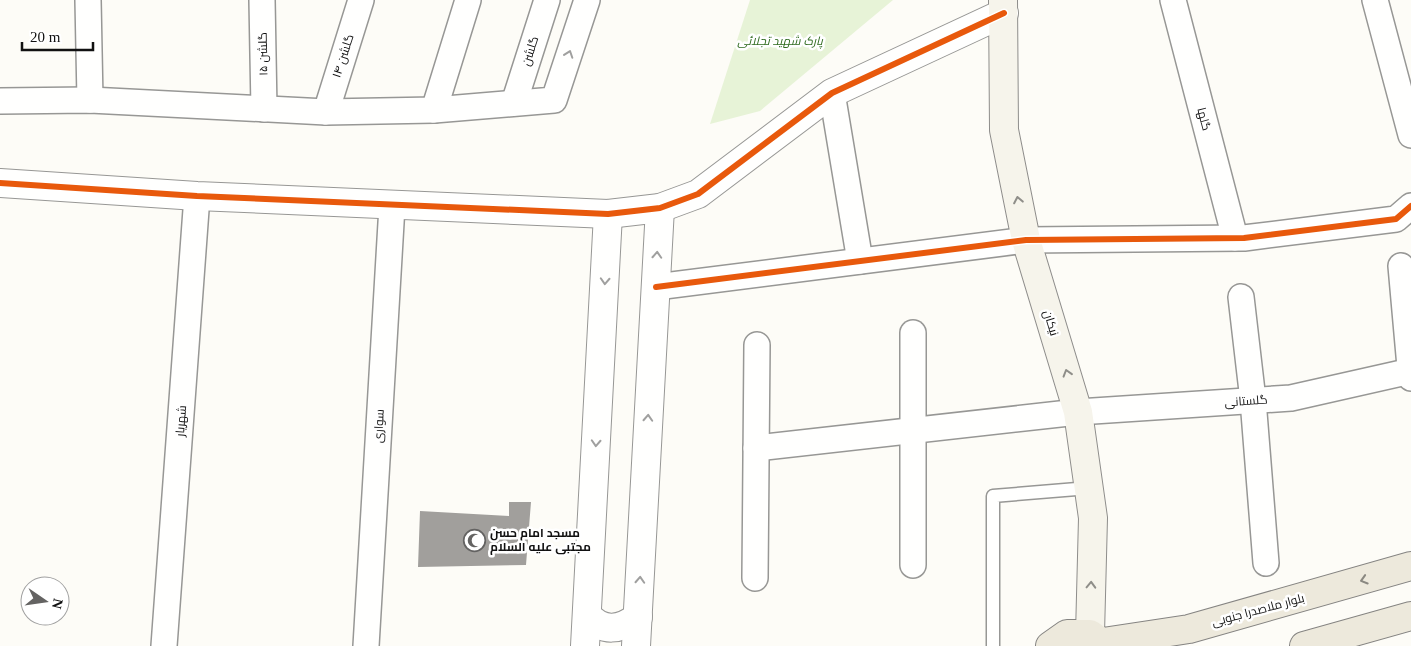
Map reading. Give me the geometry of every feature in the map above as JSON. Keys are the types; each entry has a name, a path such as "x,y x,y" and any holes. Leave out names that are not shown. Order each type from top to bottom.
{"main road":[{"name":"نیکان","path":"1006,4 1004,130 1026,240 1078,412 1094,518 1099,640"},
{"name":"بلوار ملاصدرا جنوبی","path":"1050,646 1067,634 1099,640 1183,638 1411,566"},
{"path":"1304,646 1411,616"}],"street":[{"path":"88,0 90,100"},
{"name":"گلشن ۱۵","path":"262,0 264,109"},
{"name":"گلشن ۱۴","path":"326,112 361,0"},
{"path":"434,110 468,0"},
{"name":"گلشن","path":"514,103 547,0"},
{"path":"0,101 90,100 326,112 434,110 554,100 587,0"},
{"name":"گلها","path":"1173,0 1235,238"},
{"path":"1375,0 1411,135"},
{"path":"0,183 392,206 608,214 660,208 698,194 832,93 1006,4"},
{"path":"832,93 860,261"},
{"name":"شهریار","path":"164,646 197,196"},
{"name":"سواری","path":"366,646 392,206"},
{"path":"656,287 1026,240 1235,238 1396,218 1411,206"},
{"path":"636,646 660,208"},
{"path":"585,646 608,214"},
{"path":"1401,266 1411,373"},
{"path":"1241,297 1253,400 1266,563"},
{"path":"912,564 913,334"},
{"path":"755,578 757,345"},
{"name":"گلستانی","path":"756,448 1078,412 1291,398 1411,373"},
{"path":"587,615 591,620 606,628 624,626 638,617"}],"lane":[{"path":"993,646 993,496 1089,488"}],"green space":[{"name":"پارک شهید تجلائی","path":"750,0 893,0 760,111 710,124"}],"building":[{"name":"مسجد امام حسن مجتبی علیه السلام","path":"509,502 531,502 526,565 418,567 420,511 509,516"}],"cycle path":[{"path":"0,183 197,196 608,214 660,208 698,194 832,93 1004,13"},
{"path":"656,287 1026,240 1244,238 1396,219 1411,206"}],"place":[{"name":"مسجد امام حسن مجتبی علیه السلام","path":"474,540"}]}
